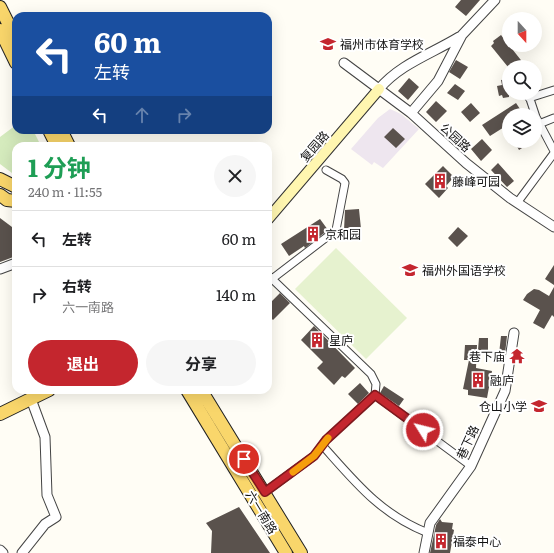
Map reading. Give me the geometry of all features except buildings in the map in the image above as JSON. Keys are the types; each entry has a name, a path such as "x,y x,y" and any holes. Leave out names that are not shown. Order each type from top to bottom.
{"main road":[{"path":"0,7 12,31"},
{"path":"0,30 12,54"},
{"name":"复园路","path":"272,214 379,89"},
{"path":"0,414 41,394"},
{"name":"六一南路","path":"189,394 286,553"},
{"name":"六一南路","path":"204,394 301,553"}],"street":[{"path":"411,112 438,82 462,35 495,0"},
{"path":"379,89 400,69 462,35"},
{"name":"公园路","path":"344,63 411,112 466,163 517,203 554,227"},
{"path":"542,92 554,90"},
{"path":"542,123 554,118"},
{"path":"517,203 554,152 542,130"},
{"path":"272,276 336,230 345,183 342,179 326,170"},
{"path":"0,269 12,264"},
{"path":"265,492 314,456 322,446 375,395 376,384 371,374 272,281"},
{"name":"巷下路","path":"424,553 432,520 471,466 506,387 514,333"},
{"path":"375,395 471,466"},
{"path":"22,553 42,527 56,517 47,495 45,437 31,399"},
{"path":"322,446 371,499 414,527 428,533"},
{"path":"0,550 3,553"}],"shaded area":[{"path":"390,109 401,114 419,129 383,168 374,162 372,165 351,149 378,118"}],"green space":[{"path":"12,128 12,134 35,134 39,142 12,142 12,173 0,164 0,137"},
{"path":"336,248 407,318 366,359 295,289"}],"slow traffic":[{"path":"293,472 314,456 328,438"}],"place":[{"name":"福州市体育学校","path":"328,44"},
{"name":"藤峰可园","path":"440,181"},
{"name":"京和园","path":"313,234"},
{"name":"福州外国语学校","path":"410,270"},
{"name":"星庐","path":"317,340"},
{"name":"巷下庙","path":"517,356"},
{"name":"融庐","path":"478,380"},
{"name":"仓山小学","path":"539,406"},
{"name":"福泰中心","path":"441,541"}],"route":[{"path":"244,459 265,492 314,456 326,440 375,395 423,430"}]}
